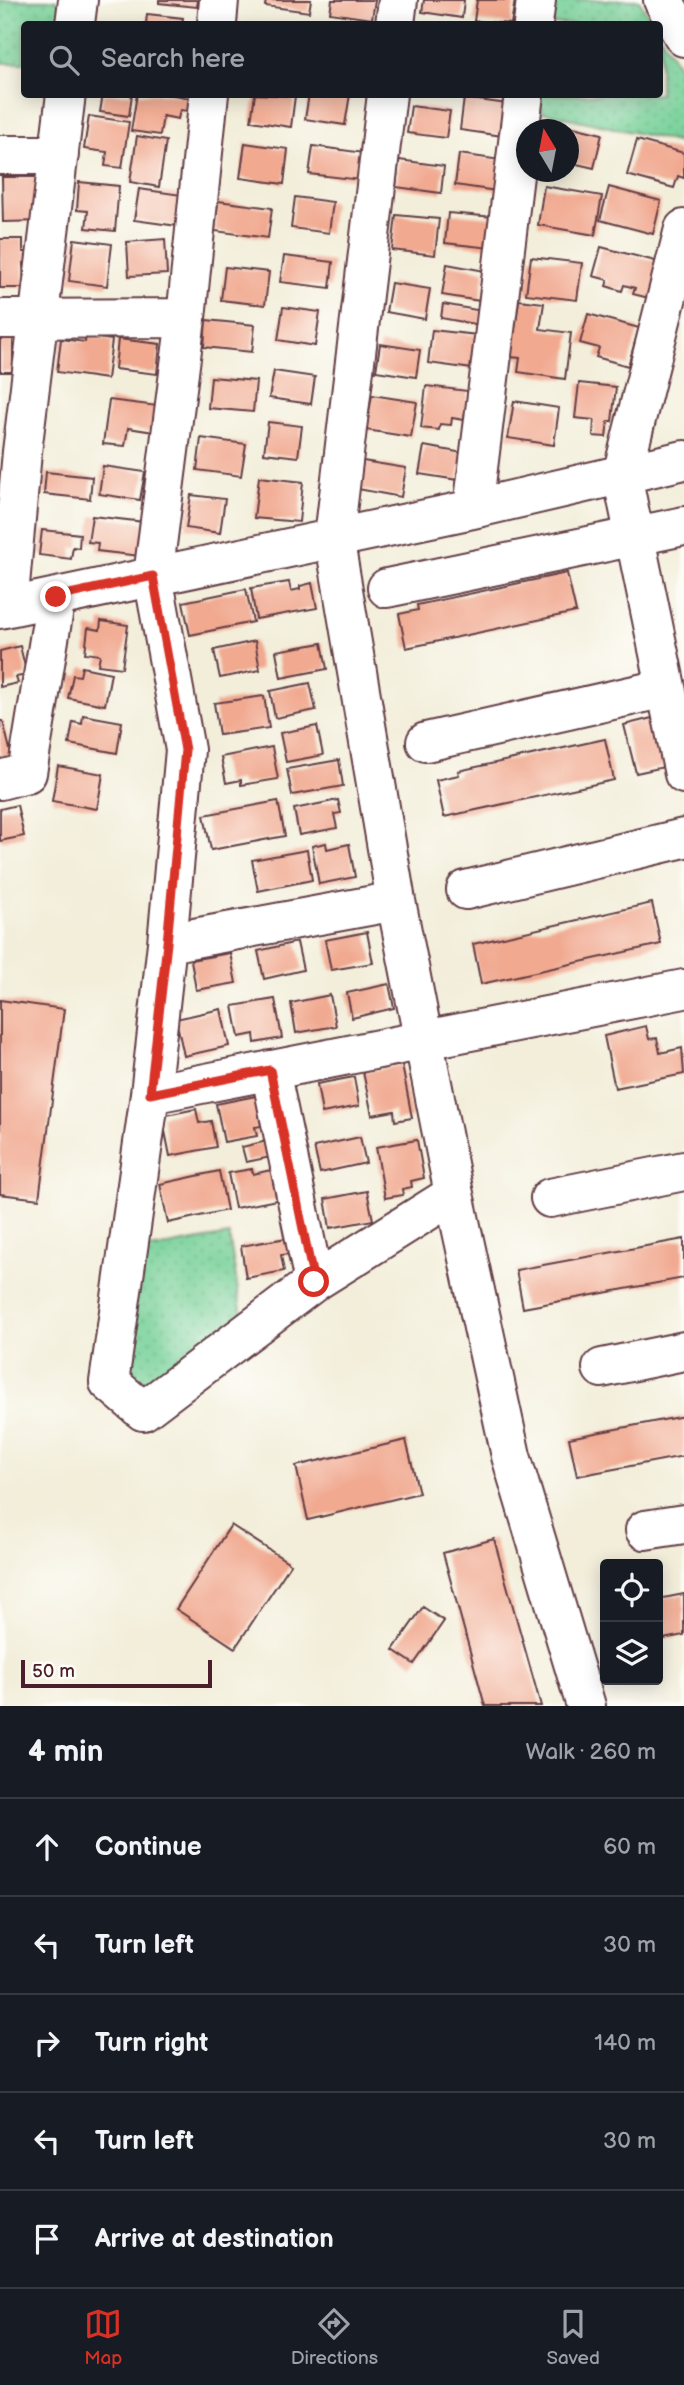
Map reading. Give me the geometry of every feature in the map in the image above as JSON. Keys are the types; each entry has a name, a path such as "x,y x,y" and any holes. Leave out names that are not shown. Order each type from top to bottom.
{"street":[{"path":"75,21 78,0"},
{"path":"217,21 219,0"},
{"path":"395,21 398,0"},
{"path":"533,21 536,0"},
{"path":"663,0 684,37"},
{"path":"66,98 40,319 11,454 4,608 472,509 684,460"},
{"path":"209,98 186,318 153,576 185,750 150,1094 109,1382 144,1411 314,1282 454,1194"},
{"path":"387,98 334,537 396,901 454,1194 511,1457 586,1706"},
{"path":"472,509 523,98"},
{"path":"0,155 59,155"},
{"path":"684,229 622,475 674,704 684,774"},
{"path":"0,319 186,318"},
{"path":"387,588 684,526"},
{"path":"0,779 27,774 56,597"},
{"path":"426,742 674,704"},
{"path":"466,890 684,838"},
{"path":"167,943 396,901"},
{"path":"150,1094 684,989"},
{"path":"270,1070 314,1282"},
{"path":"550,1198 684,1171"},
{"path":"602,1368 684,1352"},
{"path":"645,1530 684,1524"}],"green space":[{"path":"0,0 56,0 65,12 64,21 21,21 21,63 0,63"},
{"path":"545,0 639,0 652,21 542,21"},
{"path":"663,40 684,77 684,130 681,143 533,110 535,98 663,98"},
{"path":"229,1235 245,1334 143,1411 109,1382 127,1253"}],"building":[{"path":"159,0 198,0 197,7 159,3"},
{"path":"266,0 311,0 309,12 265,6"},
{"path":"332,0 375,0 372,19 330,13"},
{"path":"424,0 464,0 462,18 422,12"},
{"path":"477,0 515,0 512,21 474,21"},
{"path":"147,14 183,18 182,21 146,21"},
{"path":"102,98 131,98 129,116 100,112"},
{"path":"136,98 191,98 189,111 180,110 178,119 163,116 160,135 131,131"},
{"path":"254,98 295,98 291,127 251,121"},
{"path":"308,98 349,98 345,125 305,119"},
{"path":"464,98 508,104 503,136 460,130"},
{"path":"411,106 450,111 446,138 407,133"},
{"path":"89,116 129,122 122,168 105,166 107,152 84,149"},
{"path":"579,128 602,134 594,168 579,165"},
{"path":"137,136 166,141 159,187 130,182"},
{"path":"637,140 684,153 684,178 678,176 674,188 627,175"},
{"path":"245,143 288,149 284,184 240,178"},
{"path":"313,146 364,153 361,180 309,174"},
{"path":"459,154 501,160 497,191 455,185"},
{"path":"399,160 444,166 441,193 396,187"},
{"path":"2,177 39,177 40,221 3,222"},
{"path":"79,182 119,186 115,231 86,228 88,211 77,210"},
{"path":"544,186 602,196 595,235 538,225"},
{"path":"609,187 661,201 653,234 600,220"},
{"path":"139,189 182,195 178,226 134,220"},
{"path":"295,197 333,202 329,233 291,228"},
{"path":"218,201 272,208 268,238 215,231"},
{"path":"448,213 494,217 491,248 445,243"},
{"path":"396,215 439,219 435,255 392,250"},
{"path":"0,239 23,239 23,252 29,252 29,262 23,263 24,288 0,288"},
{"path":"74,239 112,244 107,286 69,281"},
{"path":"165,239 167,274 129,276 127,242"},
{"path":"601,247 663,263 653,299 633,294 635,288 624,285 622,291 606,286 608,280 593,276"},
{"path":"284,256 333,262 330,288 280,282"},
{"path":"531,257 582,263 577,300 526,294"},
{"path":"447,264 485,271 480,301 442,295"},
{"path":"225,267 269,272 265,305 221,300"},
{"path":"391,283 430,289 425,319 386,312"},
{"path":"519,300 544,303 540,329 571,333 565,379 518,372 520,358 511,357"},
{"path":"443,304 482,311 480,325 441,318"},
{"path":"283,307 320,312 315,346 278,340"},
{"path":"588,314 639,328 628,366 596,357 599,348 580,343"},
{"path":"206,320 255,325 252,352 204,347"},
{"path":"432,330 477,335 473,369 428,363"},
{"path":"86,336 112,340 107,379 57,372 61,339 85,342"},
{"path":"0,338 13,338 13,372 0,372"},
{"path":"118,339 160,344 157,374 115,369"},
{"path":"380,344 420,350 416,377 376,371"},
{"path":"274,371 315,377 311,404 269,398"},
{"path":"211,377 256,381 253,412 208,408"},
{"path":"579,383 616,387 612,421 608,421 606,437 593,436 594,420 575,418"},
{"path":"426,386 468,391 464,420 452,418 451,425 440,424 439,430 421,428"},
{"path":"372,395 417,402 411,437 366,430"},
{"path":"109,400 158,406 154,432 128,428 125,446 103,444"},
{"path":"514,401 559,408 554,445 508,438"},
{"path":"268,422 302,426 298,457 264,453"},
{"path":"201,438 246,444 241,476 197,470"},
{"path":"424,446 463,453 458,480 419,474"},
{"path":"363,461 406,468 401,497 358,489"},
{"path":"103,466 145,472 140,500 99,494"},
{"path":"46,472 92,477 90,499 44,494"},
{"path":"259,477 303,482 299,522 254,518"},
{"path":"191,495 225,499 220,533 186,528"},
{"path":"92,516 144,522 140,556 97,551 98,543 88,542"},
{"path":"42,530 80,534 79,548 73,547 71,559 39,555"},
{"path":"567,573 576,612 406,648 399,614 418,610 417,605"},
{"path":"289,582 291,591 312,583 317,608 256,619 251,588"},
{"path":"246,589 253,622 190,635 183,602"},
{"path":"101,621 128,625 122,668 98,665 100,655 85,653 88,628 100,630"},
{"path":"255,641 260,670 220,678 214,650"},
{"path":"322,643 327,669 281,678 276,651"},
{"path":"20,646 27,675 16,677 18,683 0,687 0,651"},
{"path":"82,667 111,673 105,705 68,698 73,675 80,676"},
{"path":"310,683 316,710 275,718 270,691"},
{"path":"264,696 269,728 219,735 214,703"},
{"path":"83,715 122,722 117,753 69,744 73,722 82,724"},
{"path":"652,718 664,767 636,773 624,725"},
{"path":"0,721 3,721 12,758 0,761"},
{"path":"317,726 323,755 286,762 280,733"},
{"path":"605,739 614,780 444,817 436,780 459,775 458,771"},
{"path":"272,747 278,779 241,785 241,780 226,783 221,757"},
{"path":"339,760 343,786 292,795 287,769"},
{"path":"58,766 103,774 97,809 52,801"},
{"path":"338,800 341,813 334,814 337,828 299,835 294,809"},
{"path":"278,801 285,836 211,850 204,815"},
{"path":"17,805 24,836 0,841 0,809"},
{"path":"326,843 327,849 349,844 355,877 319,884 312,846"},
{"path":"307,850 312,880 258,891 252,860"},
{"path":"652,903 661,944 481,984 473,944"},
{"path":"367,932 373,963 331,970 325,940"},
{"path":"297,942 303,970 264,979 258,951"},
{"path":"230,953 236,983 196,990 191,960"},
{"path":"389,984 394,1008 352,1018 347,993"},
{"path":"330,995 336,1026 296,1033 291,1003"},
{"path":"275,999 282,1038 255,1043 254,1034 239,1037 233,1006"},
{"path":"0,1000 64,1009 39,1199 0,1194"},
{"path":"221,1009 229,1046 184,1056 176,1019"},
{"path":"646,1026 649,1039 657,1038 660,1053 682,1048 684,1074 615,1088 604,1036"},
{"path":"402,1065 412,1118 395,1121 394,1111 372,1115 363,1072"},
{"path":"354,1077 359,1106 322,1113 317,1084"},
{"path":"256,1096 261,1126 255,1127 257,1136 224,1142 216,1104"},
{"path":"196,1109 199,1123 211,1121 216,1147 170,1156 162,1116"},
{"path":"360,1137 366,1163 320,1173 314,1147"},
{"path":"417,1140 424,1178 411,1181 412,1187 402,1189 403,1195 385,1198 376,1147"},
{"path":"267,1141 271,1157 246,1162 242,1147"},
{"path":"252,1169 253,1174 271,1170 277,1200 235,1208 228,1173"},
{"path":"219,1171 227,1210 168,1223 160,1184"},
{"path":"367,1191 373,1220 330,1228 325,1199"},
{"path":"287,1238 290,1254 281,1255 284,1271 246,1278 241,1246"},
{"path":"684,1239 684,1278 523,1308 516,1270"},
{"path":"684,1416 684,1456 577,1476 569,1438"},
{"path":"406,1440 419,1493 308,1520 296,1466"},
{"path":"231,1525 291,1564 235,1648 176,1609"},
{"path":"494,1539 541,1706 485,1706 443,1553"},
{"path":"684,1594 684,1635 663,1639 663,1598"},
{"path":"423,1607 444,1621 414,1664 393,1650"}],"route":[{"path":"56,597 153,576 185,750 150,1094 270,1070 314,1282"}]}
